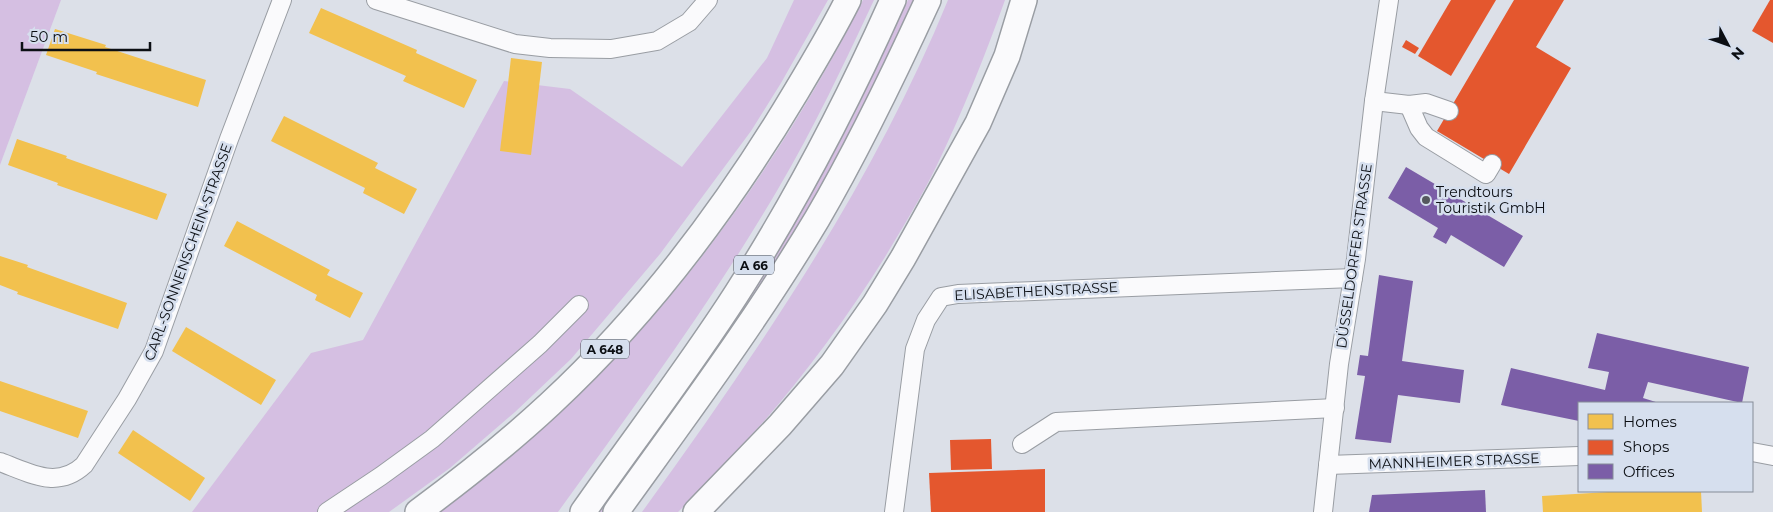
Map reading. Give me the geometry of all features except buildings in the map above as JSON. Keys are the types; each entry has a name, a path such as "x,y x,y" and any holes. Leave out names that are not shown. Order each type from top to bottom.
{"highway":[{"name":"A 648","path":"418,512 508,442 551,403 611,342 673,271 758,154 834,28 848,0"},
{"name":"A 66","path":"583,512 736,294 787,211 824,144 872,48 893,0"},
{"name":"A 66","path":"616,512 710,382 816,219 849,161 900,61 928,0"},
{"path":"717,512 767,460 875,304 903,258 978,123 1007,56 1024,0"},
{"path":"696,512 780,425 832,365"}],"street":[{"name":"CARL-SONNENSCHEIN-STRASSE","path":"0,462 46,478 55,479 76,473 84,465 126,399 154,351 229,139 282,0"},
{"path":"376,0 515,44 550,48 611,49 657,41 689,22 708,0"},
{"name":"DÜSSELDORFER STRASSE","path":"1323,512 1342,346 1353,278 1374,102 1389,0"},
{"path":"1374,102 1409,105 1426,103 1449,111"},
{"path":"1409,105 1419,128 1426,137 1486,174 1492,164"},
{"name":"ELISABETHENSTRASSE","path":"894,512 914,349 926,320 941,297 958,294 1353,278"},
{"path":"328,512 432,439 540,344 579,305"},
{"path":"1022,444 1056,422 1335,408"},
{"path":"1753,452 1773,456"},
{"name":"MANNHEIMER STRASSE","path":"1328,465 1578,456"}],"shaded area":[{"path":"0,0 61,0 0,165"},
{"path":"794,0 828,0 781,83 751,131 660,254 571,359 515,412 450,468 389,512 192,512 311,353 363,340 504,81 570,89 682,167 767,58"},
{"path":"863,0 874,0 816,119 753,231 644,393 558,512 438,512 514,452 569,405 667,300 740,205 774,156 835,53"},
{"path":"908,0 914,0 874,86 831,170 783,251 669,422 604,512 597,512 793,225 856,111"},
{"path":"948,0 1005,0 990,42 947,145 899,234 839,326 789,391 736,452 678,512 642,512 770,328 849,201 885,136 918,69"}],"place":[{"name":"Trendtours Touristik GmbH","path":"1426,200"}]}
